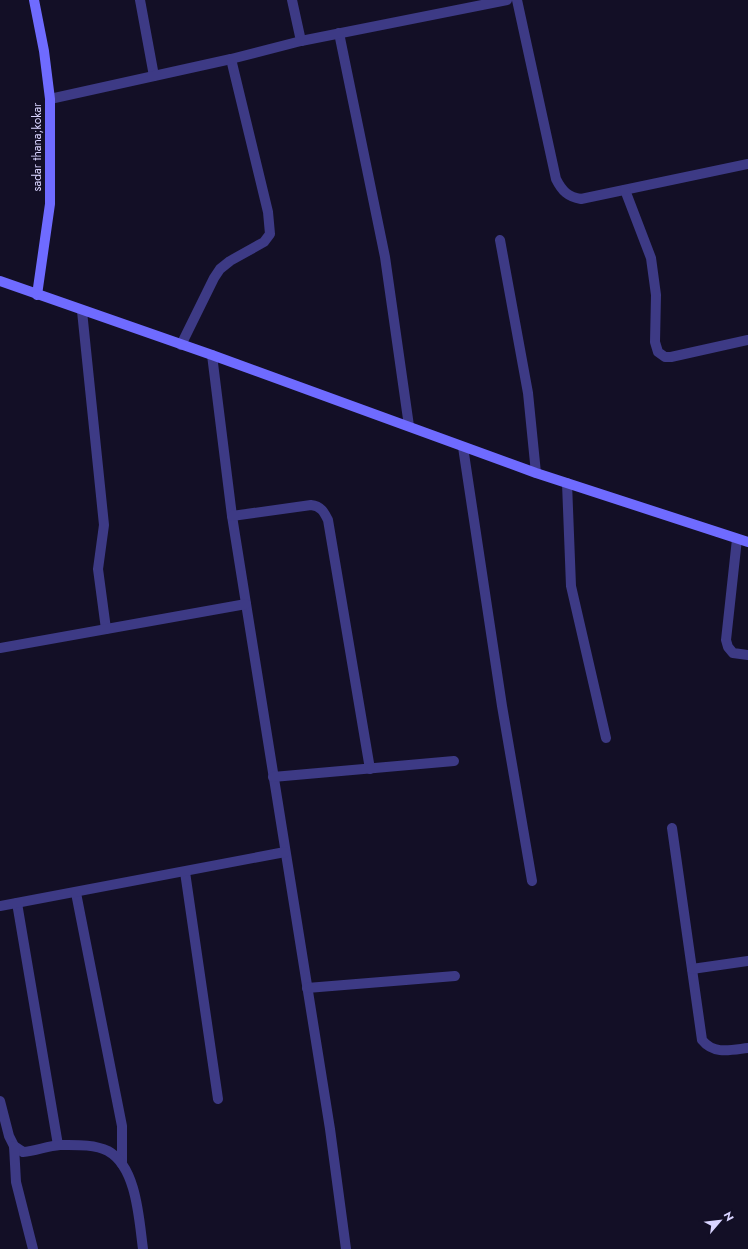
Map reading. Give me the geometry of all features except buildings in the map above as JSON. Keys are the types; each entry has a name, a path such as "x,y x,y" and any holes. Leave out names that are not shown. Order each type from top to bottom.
{"main road":[{"name":"sadar thana;kokar","path":"34,0 44,52 50,99 50,204 37,295"},
{"path":"0,281 82,311 212,355 536,473 748,542"}],"street":[{"path":"140,0 154,76"},
{"path":"292,0 301,41"},
{"path":"50,99 231,59 301,41 507,0"},
{"path":"517,0 556,179 561,189 571,197 581,199 748,164"},
{"path":"339,34 385,257 409,426"},
{"path":"181,345 214,278 220,269 230,261 264,242 270,234 268,212 231,59"},
{"path":"625,190 651,258 656,295 655,342 658,352 665,357 748,340"},
{"path":"500,240 528,393 536,473"},
{"path":"82,311 103,511 104,525 98,569 106,629"},
{"path":"212,355 232,516 342,1210 346,1249"},
{"path":"463,447 502,706 532,881"},
{"path":"567,483 571,586 606,738"},
{"path":"232,516 311,505 317,506 323,510 328,520 370,769"},
{"path":"737,538 726,640 728,647 733,653 748,656"},
{"path":"0,648 246,604"},
{"path":"273,777 454,761"},
{"path":"672,828 702,1040 708,1047 719,1050 748,1048"},
{"path":"0,906 76,893 285,852"},
{"path":"185,872 218,1099"},
{"path":"76,893 122,1126 122,1164"},
{"path":"17,903 58,1145"},
{"path":"692,969 748,961"},
{"path":"307,988 455,976"},
{"path":"0,1101 9,1136 14,1146 16,1182 33,1249"},
{"path":"14,1146 23,1152 58,1145 92,1146 108,1151 122,1164 129,1176 135,1194 143,1249"}]}
